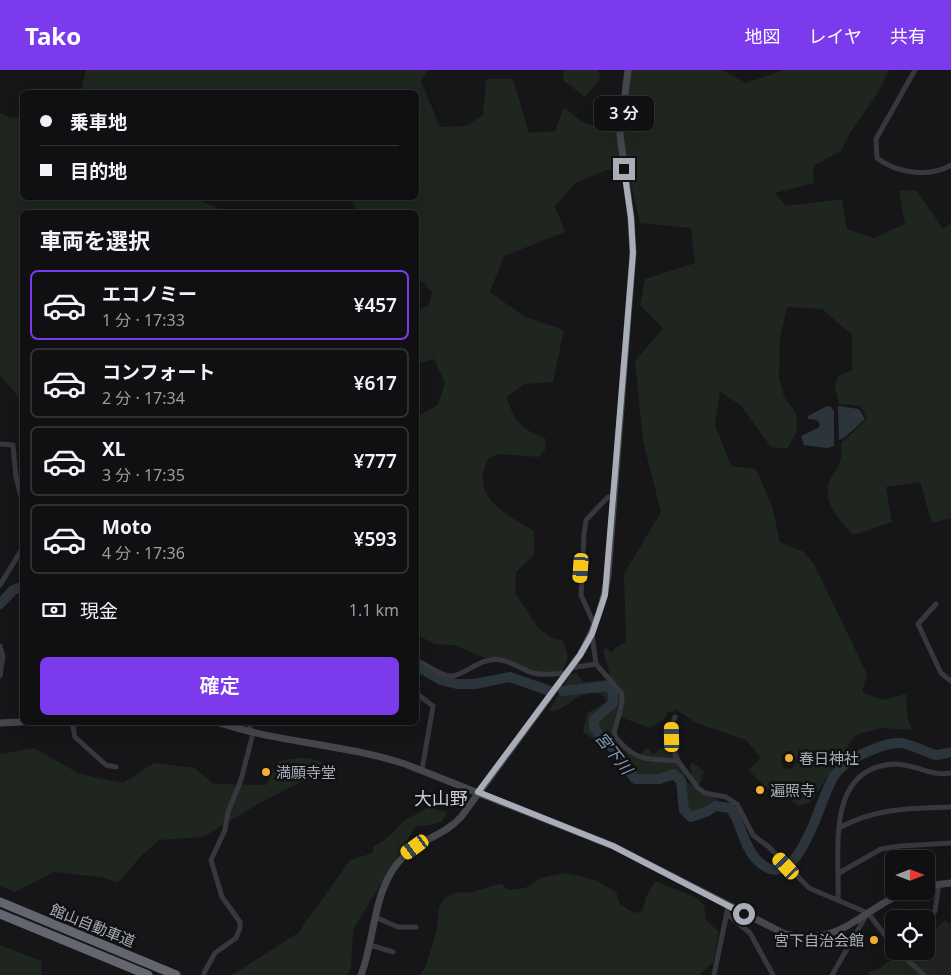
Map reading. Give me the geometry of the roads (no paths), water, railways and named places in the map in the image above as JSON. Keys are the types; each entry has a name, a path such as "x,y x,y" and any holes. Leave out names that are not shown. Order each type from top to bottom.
{"highway":[{"name":"館山自動車道","path":"0,902 176,975"},
{"name":"館山自動車道","path":"0,914 148,975"}],"street":[{"path":"361,975 370,945 375,917 384,890 401,859 415,847 452,826 570,670 594,630 605,595 633,253 631,218 620,134 628,70"},
{"path":"915,70 876,139 877,158 883,162 916,172 935,172 951,166"},
{"path":"0,444 13,445 16,477 20,492"},
{"path":"614,495 608,497 586,520 584,534 581,594 594,630 596,664 622,694 621,710 615,729 616,738 628,751 638,757 678,761"},
{"path":"0,585 20,552"},
{"path":"936,604 918,624 941,673 951,681"},
{"path":"0,646 3,656 0,676"},
{"path":"419,662 426,664 439,674 452,676 472,666 494,660 501,660 535,674 570,670 596,664"},
{"path":"419,695 434,706 422,770"},
{"path":"675,716 672,724 672,746 678,761 702,792 722,796 738,804 753,835 778,856 808,888 868,913 885,935"},
{"path":"0,723 20,722"},
{"path":"73,725 75,737 106,765 116,767"},
{"path":"226,725 251,733 382,756 422,770 613,846 728,910 774,930 796,936 814,937 832,934 892,900"},
{"path":"204,973 215,953 236,938 239,933 240,922 222,897 211,860 225,830 228,812 241,780 251,725"},
{"path":"838,900 840,811 852,784 867,772 889,764 901,764 930,773 951,773"},
{"path":"839,828 860,817 881,811 951,806"},
{"path":"839,873 881,849 951,843"},
{"path":"935,911 939,884"},
{"path":"935,885 951,884"},
{"path":"714,975 728,910"},
{"path":"728,910 750,933 773,975"},
{"path":"832,975 868,913"},
{"path":"375,917 398,926 416,928"},
{"path":"370,945 393,952"},
{"path":"908,960 924,975"}],"waterway":[{"name":"宮下川","path":"0,604 13,590 20,588"},
{"name":"宮下川","path":"419,668 441,680 457,684 475,684 510,677 550,691"},
{"name":"宮下川","path":"563,691 607,686 613,692 613,703 594,720 594,728 604,741 614,749 635,779 659,779 674,774 681,781 684,810 691,817 708,811 715,806 730,808 751,853 756,859 771,869 784,868 795,858 814,824 834,776 853,759 874,749 895,743 910,745 936,755 951,752"}],"place":[{"name":"春日神社","path":"789,758"},
{"name":"満願寺堂","path":"266,772"},
{"name":"遍照寺","path":"760,790"},
{"name":"宮下自治会館","path":"874,940"}],"district":[{"name":"大山野","path":"441,798"}]}
